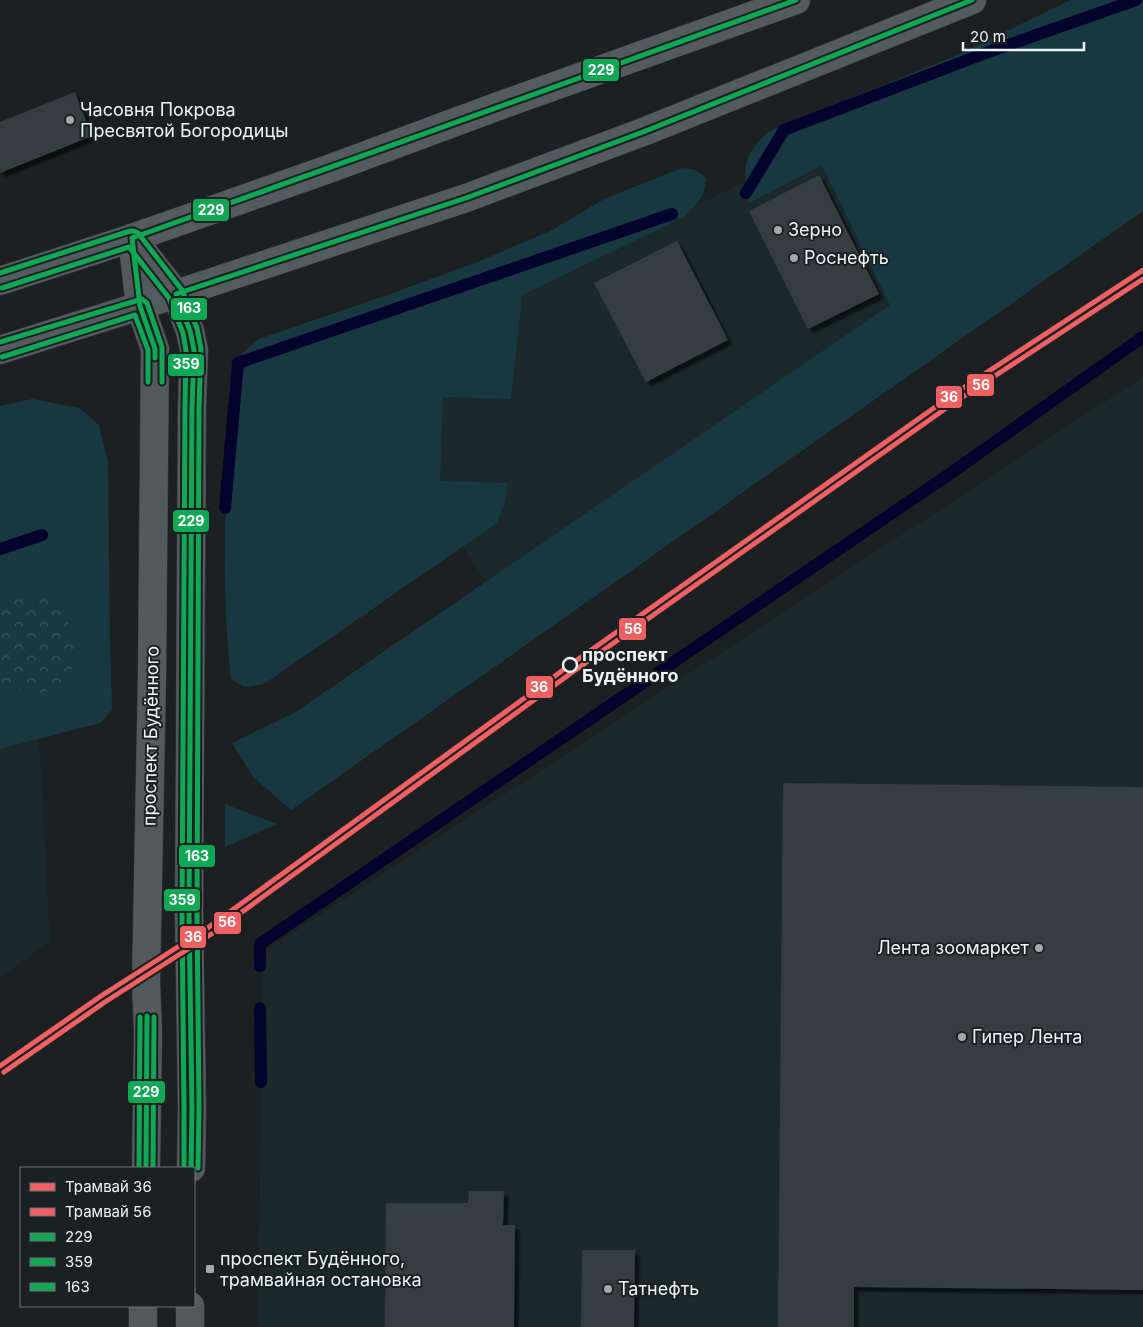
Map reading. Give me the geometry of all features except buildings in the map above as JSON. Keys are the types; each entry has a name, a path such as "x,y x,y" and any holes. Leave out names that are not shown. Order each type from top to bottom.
{"main road":[{"path":"0,281 132,238 326,170 504,104 796,0"},
{"path":"0,350 140,306 466,198 644,132 972,0"},
{"path":"132,238 176,294 190,331 194,350 189,903 191,1167"},
{"name":"проспект Будённого","path":"132,238 140,306 155,349 152,685 146,982 146,1167"},
{"path":"143,1307 143,1327"},
{"path":"190,1307 190,1327"}],"shaded area":[{"path":"828,141 911,301 491,590 422,482 425,395 517,293"},
{"path":"1143,377 1143,1327 258,1327 263,952"},
{"path":"39,739 50,942 0,977 0,749"}],"green space":[{"path":"1071,0 1143,0 1143,211 291,810 253,777 232,743 294,713 890,305 822,165 749,203 745,171 746,163 753,148 769,131 955,56"},
{"path":"682,168 696,170 706,178 700,200 684,217 522,295 511,399 443,397 440,481 508,483 504,505 497,523 264,684 245,687 231,679 225,570 229,389 232,373 241,355 259,339 480,261 550,231 606,198"},
{"path":"32,399 79,408 99,425 108,462 112,710 100,723 0,749 0,690 12,689 43,693 23,596 0,608 0,406"},
{"path":"52,593 79,641 68,683 43,693 12,689 0,690 0,608 23,596"},
{"path":"225,804 277,824 225,847"}],"waterway":[{"path":"746,193 784,130 991,51 1136,0"},
{"path":"225,508 238,363 672,214"},
{"path":"260,966 260,944 951,473 1143,337"},
{"path":"0,549 42,535"},
{"path":"260,1008 261,1082"}],"tram line":[{"name":"36","path":"0,1066 101,996 209,927 570,665 948,398 1143,270"},
{"name":"56","path":"4,1072 105,1002 213,933 574,671 952,404 1143,279"}],"transit line":[{"name":"229","path":"155,358 155,349 140,306 132,238 796,0"},
{"name":"229","path":"191,1167 189,913 194,350 190,331 176,294 466,198 643,132 972,0"},
{"name":"163","path":"0,273 134,231 138,233 182,290 197,328 201,349 199,407 197,913 198,1168"},
{"name":"359","path":"2,288 129,247 169,298 183,333 186,351 182,913 184,1167"},
{"name":"163","path":"0,342 142,299 147,303 162,347 162,382"},
{"name":"359","path":"2,357 135,315 148,350 148,382"},
{"name":"229","path":"146,1167 147,1016"},
{"name":"163","path":"139,1167 140,1017"},
{"name":"359","path":"153,1167 154,1017"}],"place":[{"name":"Часовня Покрова Пресвятой Богородицы","path":"70,120"},
{"name":"Зерно","path":"778,230"},
{"name":"Роснефть","path":"794,258"},
{"name":"проспект Будённого","path":"570,665"},
{"name":"Лента зоомаркет","path":"1039,948"},
{"name":"Гипер Лента","path":"962,1037"},
{"name":"проспект Будённого, трамвайная остановка","path":"210,1269"},
{"name":"Татнефть","path":"608,1289"}]}
